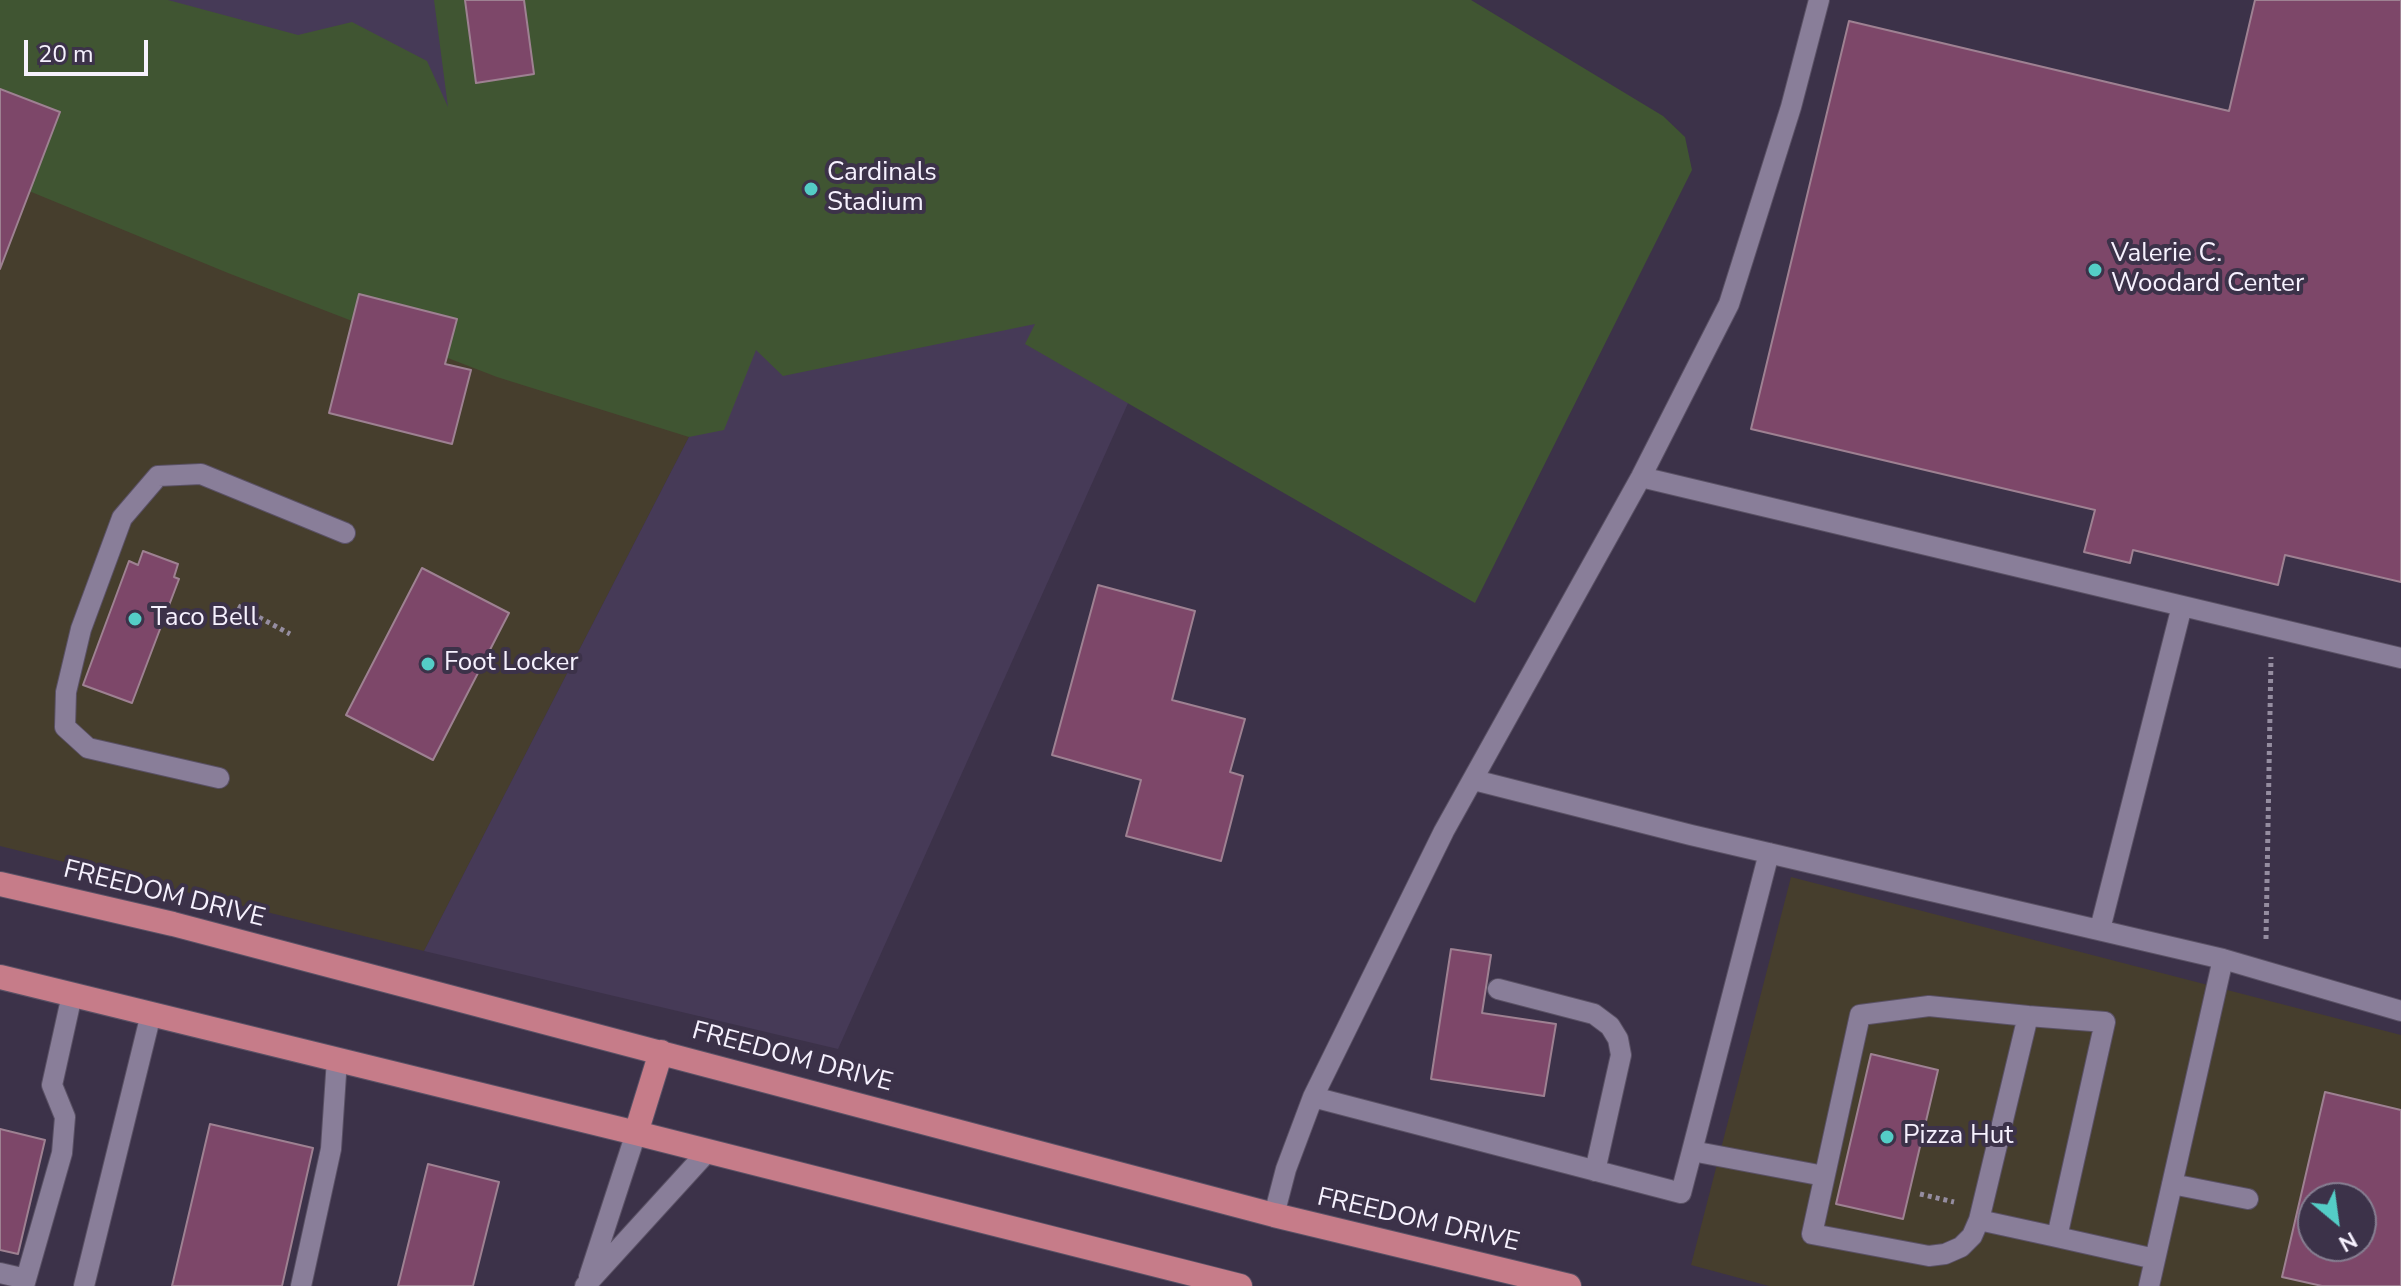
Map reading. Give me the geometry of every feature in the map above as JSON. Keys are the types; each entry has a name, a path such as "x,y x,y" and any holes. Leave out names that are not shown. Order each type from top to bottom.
{"main road":[{"name":"FREEDOM DRIVE","path":"0,884 173,924 1274,1215 1569,1286"},
{"path":"0,977 636,1133 1240,1286"},
{"path":"636,1133 661,1052"}],"lane":[{"path":"1274,1215 1286,1169 1313,1097 1444,831 1641,477 1729,304 1791,107 1819,0"},
{"path":"219,778 88,748 65,727 66,692 81,629 122,518 158,476 201,474 345,533"},
{"path":"1641,477 2401,658"},
{"path":"2100,929 2182,606"},
{"path":"1474,780 1769,853 2223,959 2401,1011"},
{"path":"1313,1097 1681,1193 1769,853"},
{"path":"2149,1286 2223,959"},
{"path":"1498,989 1594,1014 1610,1026 1618,1039 1621,1055 1595,1171"},
{"path":"0,1273 25,1282 62,1153 65,1117 52,1085 72,995"},
{"path":"2028,1016 1979,1220 1972,1236 1961,1247 1945,1254 1929,1256 1812,1234 1860,1015 1929,1006 2105,1022 2057,1237"},
{"path":"84,1286 151,1014"},
{"path":"301,1286 331,1149 337,1059"},
{"path":"586,1286 636,1133"},
{"path":"586,1286 708,1151"},
{"path":"1692,1151 1824,1176"},
{"path":"2172,1184 2248,1199"},
{"path":"1979,1220 2155,1259"}],"path":[{"path":"238,606 290,634"},
{"path":"2266,971 2272,628"}],"shaded area":[{"path":"0,0 1309,0 838,1049 424,951 739,340"},
{"path":"0,53 739,340 424,951 0,846"},
{"path":"1791,877 2401,1035 2401,1286 1769,1286 1691,1265"}],"green space":[{"path":"0,0 168,0 298,35 352,22 427,61 448,107 434,0 1471,0 1663,116 1685,137 1692,170 1475,603 1025,344 1035,324 783,376 756,350 724,430 689,437 497,377 228,273 29,191 0,89"}],"building":[{"path":"465,0 524,0 534,74 476,83"},
{"name":"Valerie C. Woodard Center","path":"2255,0 2401,0 2401,582 2285,555 2278,585 2133,550 2130,563 2084,552 2095,510 1751,429 1849,21 2229,111"},
{"path":"0,89 60,112 0,269"},
{"path":"359,294 457,319 445,364 471,370 452,444 329,413"},
{"name":"Taco Bell","path":"143,551 178,564 174,577 179,579 132,703 83,685 129,561 138,565"},
{"name":"Foot Locker","path":"422,568 509,613 433,760 346,715"},
{"path":"1098,585 1195,611 1172,700 1245,719 1230,772 1243,776 1221,861 1126,836 1141,780 1052,755"},
{"path":"1451,949 1491,955 1482,1013 1556,1024 1544,1096 1431,1079"},
{"name":"Pizza Hut","path":"1871,1054 1938,1070 1903,1219 1836,1204"},
{"path":"2325,1092 2401,1110 2401,1286 2322,1286 2282,1277 2297,1212 2297,1262 2377,1262 2377,1182 2304,1182"},
{"path":"210,1124 313,1148 282,1286 172,1286"},
{"path":"0,1129 45,1140 18,1254 0,1250"},
{"path":"428,1164 499,1182 473,1286 398,1286"}],"place":[{"name":"Cardinals Stadium","path":"811,189"},
{"name":"Valerie C. Woodard Center","path":"2095,270"},
{"name":"Taco Bell","path":"135,619"},
{"name":"Foot Locker","path":"428,664"},
{"name":"Pizza Hut","path":"1887,1137"}]}
